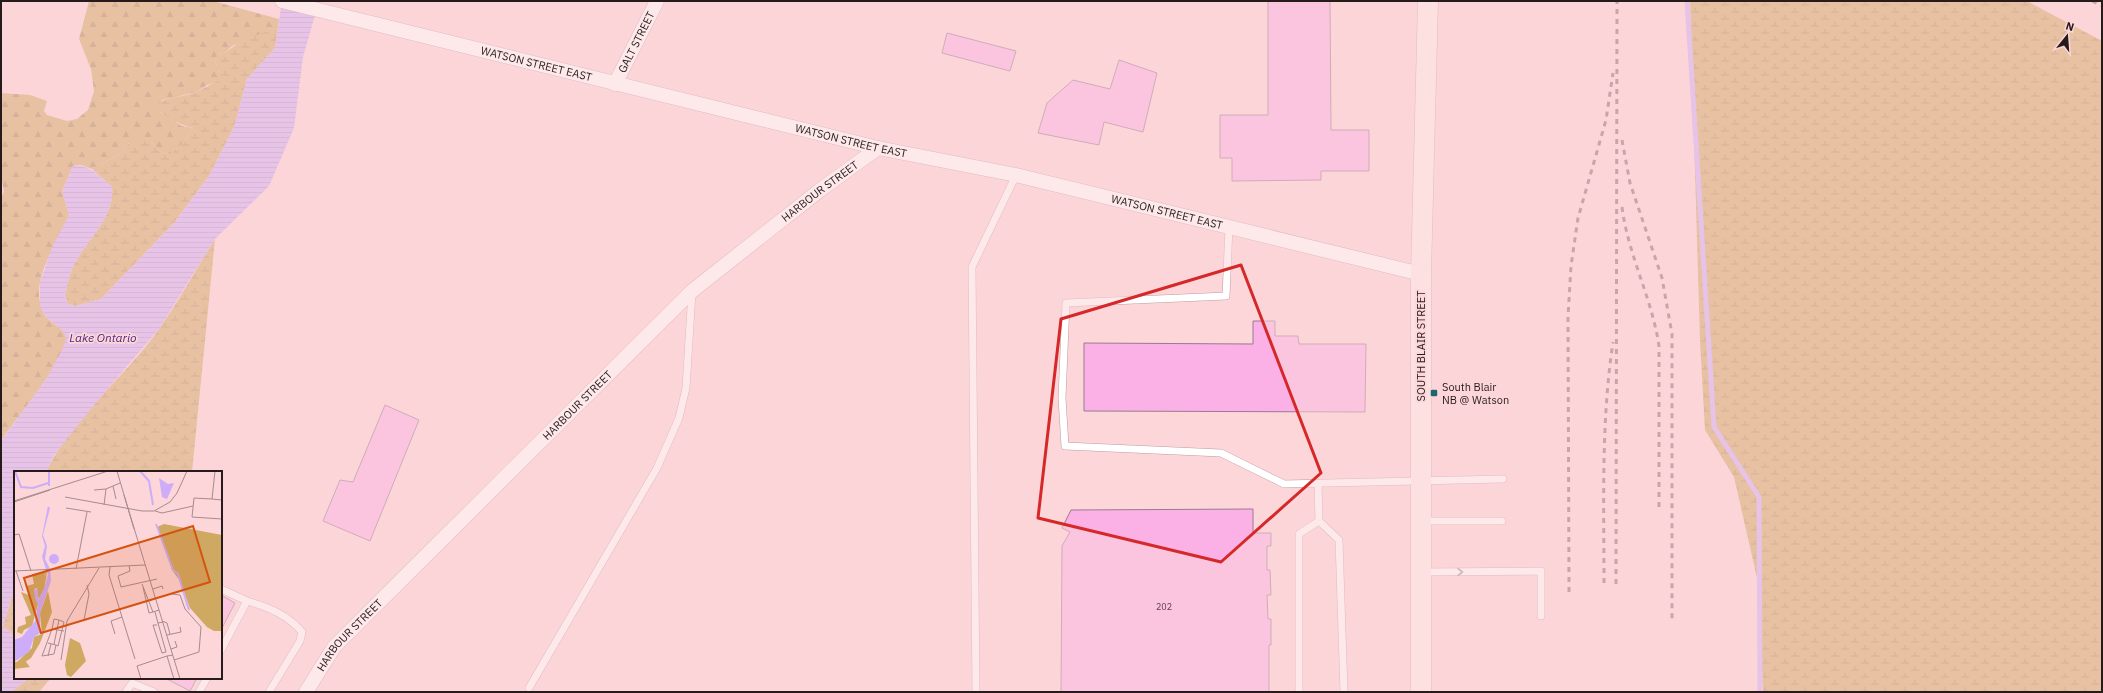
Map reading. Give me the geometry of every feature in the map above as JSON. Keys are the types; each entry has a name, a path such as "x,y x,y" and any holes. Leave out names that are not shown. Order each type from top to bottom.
{"street":[{"name":"WATSON STREET EAST","path":"282,1 878,148 1016,175 1421,274"},
{"name":"GALT STREET","path":"615,84 657,1"},
{"name":"SOUTH BLAIR STREET","path":"1421,692 1421,274 1428,1"},
{"name":"HARBOUR STREET","path":"306,692 334,647 692,292 820,190 878,148"}],"lane":[{"path":"976,692 972,267 1016,175"},
{"path":"1229,227 1226,296 1066,303 1062,398 1065,446 1221,452 1284,484 1503,479"},
{"path":"529,688 657,468 679,418 686,388 692,292"},
{"path":"1318,484 1319,521 1339,540 1344,692"},
{"path":"1299,692 1299,534 1319,521"},
{"path":"1421,521 1502,522"},
{"path":"1421,572 1541,571 1542,616"},
{"path":"222,589 247,601 266,607 294,621 302,632 300,641 269,692"},
{"path":"222,648 247,601"},
{"path":"199,692 206,679"},
{"path":"126,692 133,680 154,692"}],"highlighted area":[{"path":"1241,265 1321,473 1221,562 1038,518 1061,319"}],"green space":[{"path":"89,1 213,1 279,19 278,28 232,46 226,52 218,55 215,62 220,73 220,81 207,85 197,92 162,100 160,112 182,126 193,128 185,141 170,154 163,153 151,142 130,142 119,154 92,169 81,165 73,166 62,191 69,215 46,263 39,289 40,301 44,314 65,334 66,338 64,348 39,390 1,441 1,198 4,192 1,175 1,93 30,95 47,101 44,111 47,115 67,121 77,119 88,110 94,91 91,69 79,39"},
{"path":"1690,1 2027,1 2102,41 2102,692 1763,692 1758,582 1734,477 1705,430 1700,341"},
{"path":"278,28 275,48 247,79 234,127 209,176 174,223 101,299 75,306 68,304 65,295 71,270 80,254 100,227 112,198 112,187 92,169 119,154 130,142 142,139 151,142 163,153 170,154 185,141 193,128 172,120 162,114 155,106 170,98 197,92 219,81 220,73 215,62 218,55 226,52 244,39"},
{"path":"215,239 192,471 47,471 69,434 145,347 159,329"},
{"path":"14,590 14,636 3,626"},
{"path":"28,679 50,679 39,692 11,692"}],"water":[{"name":"Lake Ontario","path":"282,1 319,1 303,57 294,128 269,186 215,239 159,329 99,399 54,455 46,471 14,471 14,590 3,626 14,636 14,679 28,679 11,692 1,692 1,441 47,378 63,348 66,338 63,331 45,316 40,305 40,282 53,245 69,215 62,191 73,166 90,169 112,187 112,198 105,218 80,254 70,274 65,295 68,304 75,306 101,299 174,223 209,176 234,127 247,79 275,48"}],"building":[{"path":"1268,1 1330,1 1331,130 1369,130 1369,171 1321,171 1321,180 1232,181 1232,158 1220,158 1220,115 1268,115"},
{"path":"947,33 1016,51 1010,71 942,53"},
{"path":"1119,60 1157,73 1143,132 1104,122 1099,145 1038,133 1047,103 1073,80 1110,89"},
{"path":"1253,321 1275,321 1275,336 1298,336 1299,344 1366,344 1365,412 1084,411 1084,343 1253,344"},
{"path":"385,405 419,420 370,541 323,521 340,480 353,482"},
{"path":"1253,509 1253,533 1271,533 1271,546 1267,546 1267,570 1270,570 1271,595 1267,595 1268,619 1271,619 1271,645 1269,645 1269,692 1061,692 1062,546 1070,532 1062,528 1071,510"},
{"path":"222,596 235,603 222,628"},
{"path":"167,679 196,679 190,691"}],"waterway":[{"path":"1687,1 1714,427 1759,497 1760,692"}],"railway":[{"path":"1616,584 1617,1"},
{"path":"2092,1 2102,6"},
{"path":"1569,592 1568,317 1571,266 1578,218 1606,120 1613,73"},
{"path":"1622,140 1630,183 1662,278 1672,334 1672,619"},
{"path":"1622,207 1629,242 1656,328 1659,346 1659,508"},
{"path":"1604,583 1605,432 1609,372 1613,342"}],"place":[{"name":"South Blair NB @ Watson","path":"1434,393"}]}
